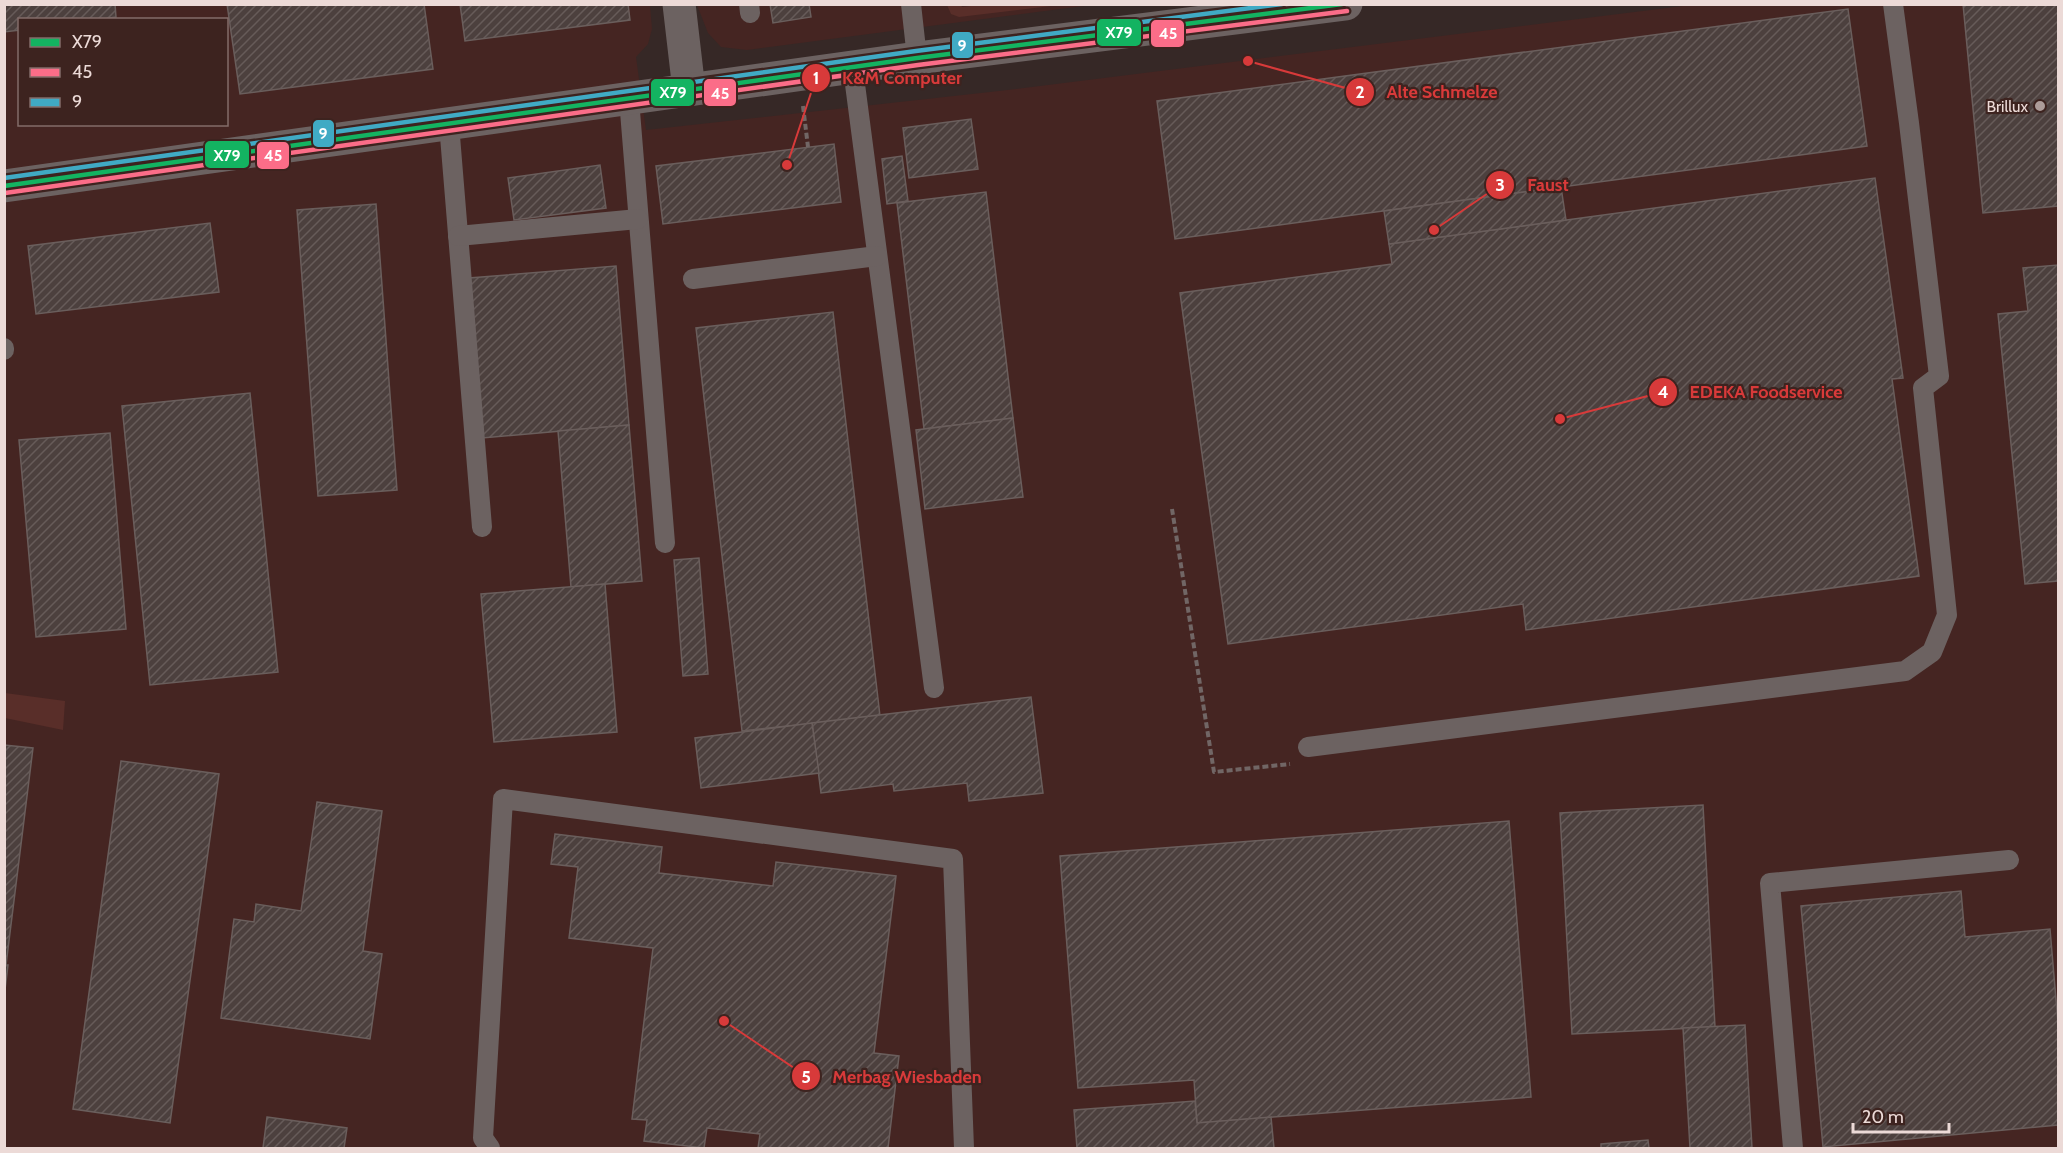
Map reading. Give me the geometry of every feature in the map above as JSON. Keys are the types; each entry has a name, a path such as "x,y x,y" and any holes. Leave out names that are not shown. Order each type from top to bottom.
{"street":[{"path":"679,4 689,90"},
{"path":"4,186 853,69 917,58 1346,4"}],"lane":[{"path":"911,4 917,58"},
{"path":"1308,747 1905,670 1932,652 1947,615 1923,388 1939,376 1893,4"},
{"path":"853,69 934,688"},
{"path":"628,99 665,543"},
{"path":"449,124 482,527"},
{"path":"458,236 638,219"},
{"path":"693,279 877,256"},
{"path":"490,1149 483,1138 503,799 953,859 964,1149"},
{"path":"1793,1149 1770,883 2009,861"}],"path":[{"path":"799,75 808,147"},
{"path":"1172,508 1214,772 1290,764 1308,747"}],"shaded area":[{"path":"5,5 650,5 652,29 648,44 636,57 646,130 999,91 1691,5 2058,5 2058,1148 5,1148"},
{"path":"697,5 1091,5 747,50 721,47 708,33"},
{"path":"947,5 961,5 962,7 1059,5 959,17 951,14"},
{"path":"5,693 65,701 63,730 5,718"}],"building":[{"path":"4,4 115,4 116,17 18,18 18,30 4,32"},
{"path":"227,4 424,4 433,69 240,94"},
{"path":"460,4 628,4 630,20 465,41"},
{"path":"770,4 809,4 811,17 773,23"},
{"path":"1963,4 2058,4 2058,206 1983,213"},
{"path":"1848,9 1867,146 1175,239 1157,101"},
{"path":"971,119 978,169 909,178 903,128"},
{"path":"834,144 841,202 663,224 656,166"},
{"path":"902,156 908,201 887,204 882,159"},
{"path":"600,165 606,208 514,220 508,178"},
{"path":"1875,178 1903,378 1892,379 1919,576 1526,630 1523,604 1228,644 1180,293 1392,264 1389,244"},
{"path":"1561,187 1566,220 1389,244 1384,211"},
{"path":"986,192 1013,418 924,429 897,203"},
{"path":"376,204 397,490 318,496 297,210"},
{"path":"210,223 219,292 36,314 28,246"},
{"path":"2058,265 2058,581 2025,584 1998,314 2028,311 2023,268"},
{"path":"616,266 629,425 482,438 469,278"},
{"path":"833,312 880,716 742,731 696,328"},
{"path":"250,393 278,672 150,685 122,406"},
{"path":"1013,418 1023,497 925,509 916,430"},
{"path":"629,425 642,581 571,587 558,431"},
{"path":"110,433 126,629 36,637 19,440"},
{"path":"699,558 708,674 683,676 674,560"},
{"path":"605,584 617,732 494,742 481,594"},
{"path":"1031,697 1043,793 969,801 967,783 894,791 893,784 821,793 812,723"},
{"path":"812,723 819,773 701,788 695,738"},
{"path":"4,745 33,748 6,965 8,965 4,998"},
{"path":"121,761 219,774 170,1123 73,1109"},
{"path":"317,802 382,811 363,951 382,954 370,1039 221,1018 234,919 254,922 256,904 301,911"},
{"path":"1703,805 1715,1027 1572,1034 1560,813"},
{"path":"1509,821 1531,1097 1197,1123 1194,1080 1078,1088 1060,856"},
{"path":"555,834 662,847 659,873 773,886 776,862 896,876 874,1053 899,1056 888,1148 758,1148 760,1134 707,1128 704,1148 644,1141 647,1120 632,1119 653,948 569,938 578,867 551,864"},
{"path":"1961,891 1965,937 2050,929 2058,1023 2058,1125 1823,1147 1801,906"},
{"path":"1745,1025 1752,1148 1690,1148 1683,1028"},
{"path":"1195,1101 1197,1123 1271,1117 1274,1148 1077,1148 1074,1110"},
{"path":"267,1117 347,1128 344,1148 263,1148"},
{"path":"1648,1140 1649,1148 1601,1148 1601,1144"}],"transit line":[{"name":"9","path":"4,178 916,51 1282,4"},
{"name":"X79","path":"4,186 917,58 1342,4"},
{"name":"45","path":"5,193 918,65 1347,11"}],"place":[{"name":"Alte Schmelze","path":"1248,61"},
{"name":"Brillux","path":"2040,106"},
{"name":"K&M Computer","path":"787,165"},
{"name":"Faust","path":"1434,230"},
{"name":"EDEKA Foodservice","path":"1560,419"},
{"name":"Merbag Wiesbaden","path":"724,1021"}]}
